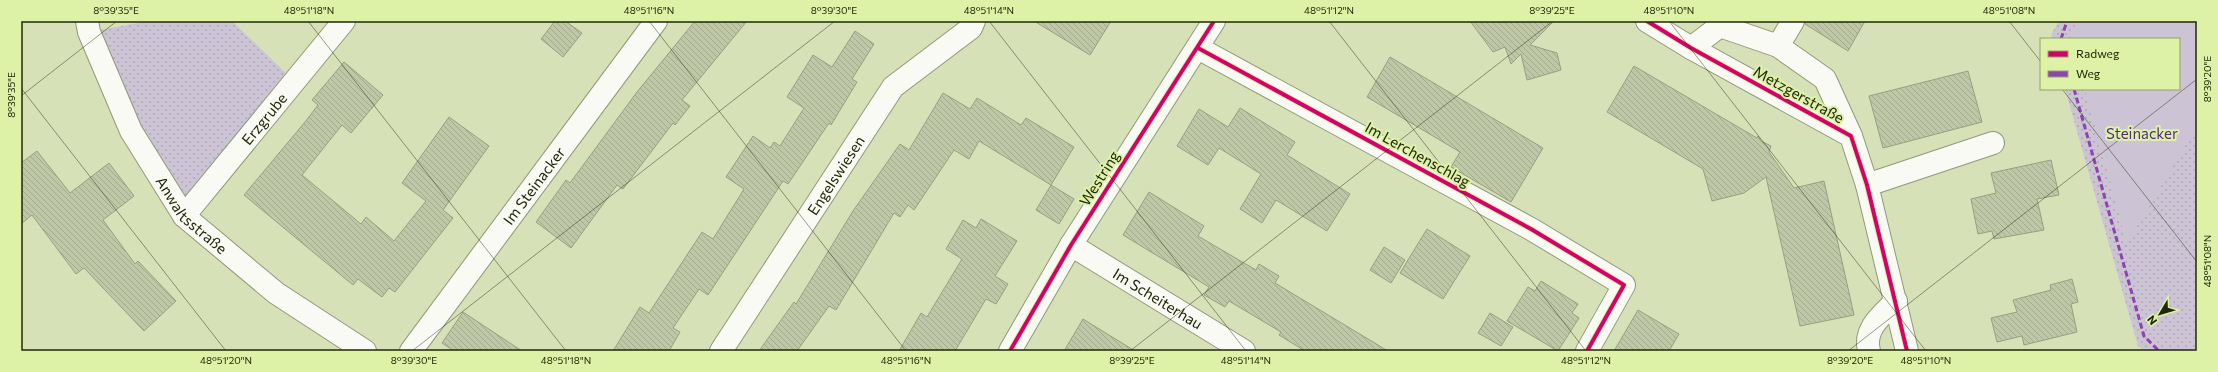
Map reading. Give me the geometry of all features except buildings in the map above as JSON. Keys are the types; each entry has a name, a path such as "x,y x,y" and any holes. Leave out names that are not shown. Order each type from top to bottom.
{"street":[{"name":"Anwaltsstraße","path":"87,21 89,32 131,131 184,216 276,293 365,351"},
{"name":"Erzgrube","path":"184,216 344,21"},
{"name":"Im Steinacker","path":"411,351 656,21"},
{"name":"Engelswiesen","path":"721,351 893,86 971,28 974,21"},
{"name":"Westring","path":"1010,351 1071,245 1214,21"},
{"name":"Metzgerstraße","path":"1647,21 1691,48 1851,136"},
{"name":"Metzgerstraße","path":"1778,46 1793,21"},
{"name":"Metzgerstraße","path":"1691,48 1720,26 1778,46 1825,79 1851,136 1867,185 1907,351"},
{"name":"Im Lerchenschlag","path":"1198,48 1531,229 1624,285 1586,351"},
{"path":"1867,185 1993,143"},
{"name":"Im Scheiterhau","path":"1071,245 1244,351"},
{"path":"1869,351 1866,342 1874,322 1896,302"}],"green space":[{"path":"149,21 232,21 294,81 184,216 89,32"},
{"path":"2059,21 2079,21 2071,36 2072,38 2052,38 2051,35"},
{"name":"Steinacker","path":"2079,21 2197,21 2197,126 2127,244 2085,90 2180,90 2180,38 2072,38 2071,36"},
{"path":"2065,90 2085,90 2127,243 2197,126 2197,351 2145,351 2138,346"}],"marked path":[{"path":"2061,38 2067,21"},
{"path":"2074,90 2144,336 2159,351"}],"cycle path":[{"path":"1010,351 1071,245 1214,21"},
{"path":"1647,21 1691,48 1851,136 1867,185 1907,351"},
{"path":"1198,48 1531,229 1624,285 1587,351"}]}
